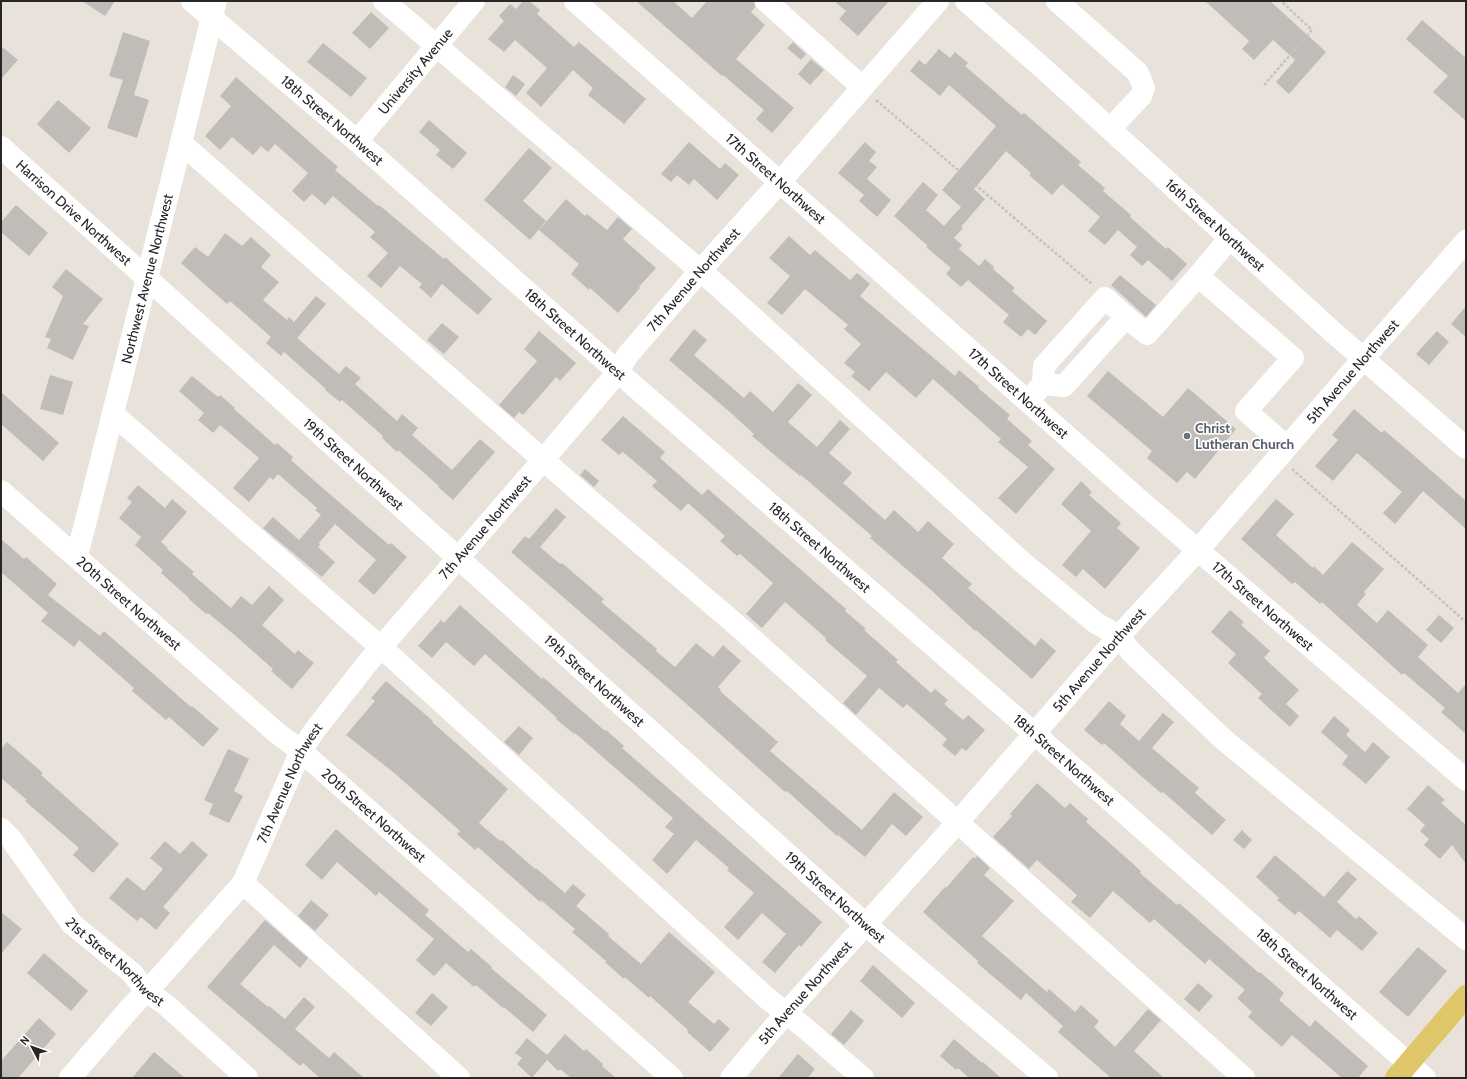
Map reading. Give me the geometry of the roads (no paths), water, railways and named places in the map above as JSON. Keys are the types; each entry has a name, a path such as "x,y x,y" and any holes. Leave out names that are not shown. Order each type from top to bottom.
{"main road":[{"path":"1402,1071 1466,996"}],"street":[{"name":"18th Street Northwest","path":"192,1 214,10 357,142 618,372 1035,734 1402,1071 1425,1078"},
{"path":"384,1 700,271 1022,562 1096,623 1119,636 1130,652 1222,738 1466,939"},
{"name":"University Avenue","path":"357,142 435,46 474,1"},
{"name":"17th Street Northwest","path":"575,1 1198,550 1466,780"},
{"path":"766,1 862,87"},
{"name":"7th Avenue Northwest","path":"70,1078 243,883 301,752 314,731 381,647 618,372 627,356 700,271 938,1"},
{"name":"16th Street Northwest","path":"966,1 1110,129 1363,359 1463,440"},
{"path":"1057,1 1138,73 1144,88 1141,96 1110,129"},
{"name":"Northwest Avenue Northwest","path":"77,556 214,10"},
{"path":"181,143 543,460 732,621 1244,1078"},
{"name":"Harrison Drive Northwest","path":"1,147 147,278"},
{"path":"1028,401 1043,384 1044,366 1105,298 1147,334 1230,238"},
{"name":"5th Avenue Northwest","path":"731,1078 785,1014 957,823 1119,636 1198,550 1288,457 1363,359 1466,241"},
{"path":"1198,276 1293,358 1246,411 1288,457"},
{"name":"19th Street Northwest","path":"147,278 459,557 865,924 1047,1078"},
{"path":"1043,384 1064,386 1126,317"},
{"path":"113,414 381,647 785,1014 805,1028 863,1078"},
{"name":"20th Street Northwest","path":"1,491 672,1078"},
{"name":"21st Street Northwest","path":"1,829 11,838 72,924 132,974 146,991 165,1004 247,1078"},
{"path":"243,883 459,1078"}],"place":[{"name":"Christ Lutheran Church","path":"1187,436"}]}
